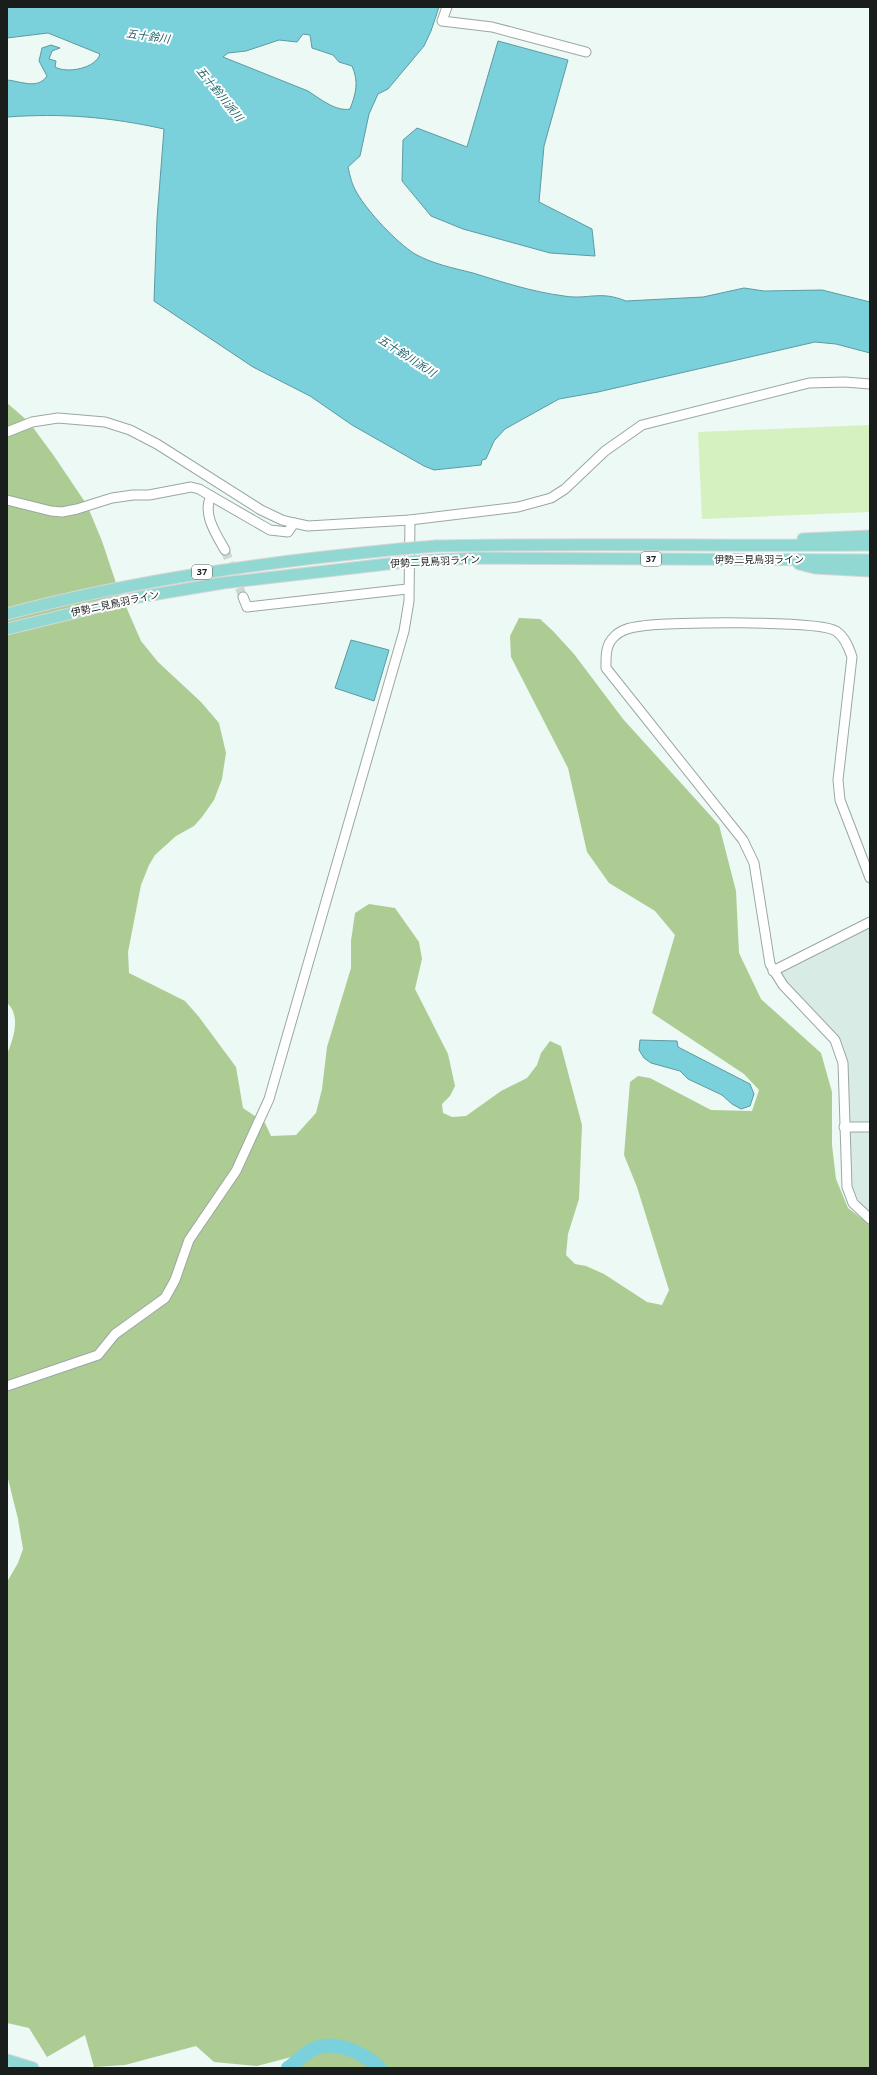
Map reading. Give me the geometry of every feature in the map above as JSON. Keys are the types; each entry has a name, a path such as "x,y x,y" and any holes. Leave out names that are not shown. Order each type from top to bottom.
{"main road":[{"path":"723,546 767,540 870,536"},
{"name":"伊勢二見鳥羽ライン","path":"7,614 79,595 137,583 223,569 436,546 559,543 723,546 870,545"},
{"name":"伊勢二見鳥羽ライン","path":"7,629 139,596 223,582 396,562 477,558 870,560"},
{"path":"779,559 816,568 870,571"},
{"path":"7,606 79,595"},
{"path":"7,2060 33,2068"}],"street":[{"path":"447,7 442,21 492,27 586,52"},
{"path":"7,432 32,422 58,418 87,419 119,426 157,444 261,510 282,520 308,526 410,520 518,507 550,498 565,489 605,451 642,425 809,383 845,382 870,384"},
{"path":"7,500 51,511 62,512 112,498 133,494 149,495 191,487 199,489 270,530 288,532 294,523"},
{"path":"211,496 208,511 209,517 225,550"},
{"path":"7,1386 98,1355 115,1334 165,1298 175,1280 189,1240 197,1226 231,1180 246,1152 269,1099 400,648 409,602 410,520"},
{"path":"243,597 247,606 408,589"},
{"path":"870,878 840,800 838,780 852,657 848,645 837,632 827,628 804,625 710,624 643,626 624,630 613,637 606,652 606,668 743,840 754,863 770,964 773,971 783,985 835,1040 843,1063 847,1187 853,1203 870,1219"},
{"path":"773,971 870,922"},
{"path":"844,1127 870,1127"}],"shaded area":[{"path":"870,927 870,1215 862,1207 848,1177 848,1067 842,1044 831,1028 788,985 779,971"}],"green space":[{"path":"7,403 29,422 87,505 102,541 117,586 141,641 158,662 201,702 219,723 226,753 222,779 214,800 202,817 194,826 176,836 155,855 149,865 141,885 128,952 129,973 185,1001 199,1017 236,1067 243,1108 265,1123 271,1136 296,1135 316,1113 322,1089 327,1047 351,968 351,941 355,913 369,904 395,908 419,942 422,959 415,989 448,1054 455,1086 450,1096 442,1104 443,1113 452,1117 466,1116 501,1091 527,1078 537,1065 541,1053 550,1041 561,1046 582,1125 579,1199 568,1234 566,1255 575,1264 586,1266 604,1274 647,1302 662,1305 669,1290 637,1187 624,1155 630,1082 638,1076 650,1078 711,1110 752,1111 759,1090 744,1074 652,1013 675,935 655,911 609,883 587,852 568,768 511,657 510,636 519,618 540,619 553,631 574,654 623,719 719,825 736,891 739,953 761,999 821,1053 832,1092 832,1145 836,1179 848,1208 870,1225 870,2068 296,2068 308,2058 303,2054 257,2066 214,2062 196,2046 125,2065 94,2067 85,2035 47,2057 29,2028 7,2023 7,1582 18,1563 23,1549 18,1519 7,1475 7,1054 14,1034 15,1020 14,1014 7,1003"},
{"path":"870,425 870,512 702,519 698,432"}],"water":[{"path":"7,7 439,7 424,46 388,89 378,94 369,114 360,156 348,167 354,187 362,201 399,242 415,254 443,265 529,289 573,297 608,296 626,301 703,297 744,288 764,291 822,290 870,302 870,353 836,344 815,342 598,392 559,399 505,429 494,441 486,459 482,460 481,465 434,470 424,466 352,425 310,396 253,367 154,301 157,219 164,129 86,117 7,117 7,80 34,84 39,83 47,76 39,61 42,48 51,45 60,48 52,51 49,59 56,61 55,67 67,70 74,70 87,66 93,63 100,54 48,33 7,38","holes":["303,34 310,35 312,48 333,55 339,62 352,66 356,88 350,109 333,106 322,101 308,91 223,57 228,53 246,51 279,40 297,42"]},
{"path":"498,41 568,60 544,146 539,202 592,229 595,256 550,253 463,229 431,216 402,181 403,140 417,128 467,147"},
{"path":"351,640 389,650 374,701 335,688"},
{"path":"640,1040 677,1041 678,1047 750,1084 754,1094 750,1106 741,1109 732,1104 722,1095 688,1079 680,1071 651,1063 644,1058 639,1050"}],"waterway":[{"path":"288,2068 310,2051 319,2047 328,2046 338,2046 357,2052 380,2068"}],"tunnel":[{"path":"225,550 243,597"}],"water label":[{"name":"五十鈴川","path":"148,36"},
{"name":"五十鈴川派川","path":"220,94"},
{"name":"五十鈴川派川","path":"407,356"}]}
